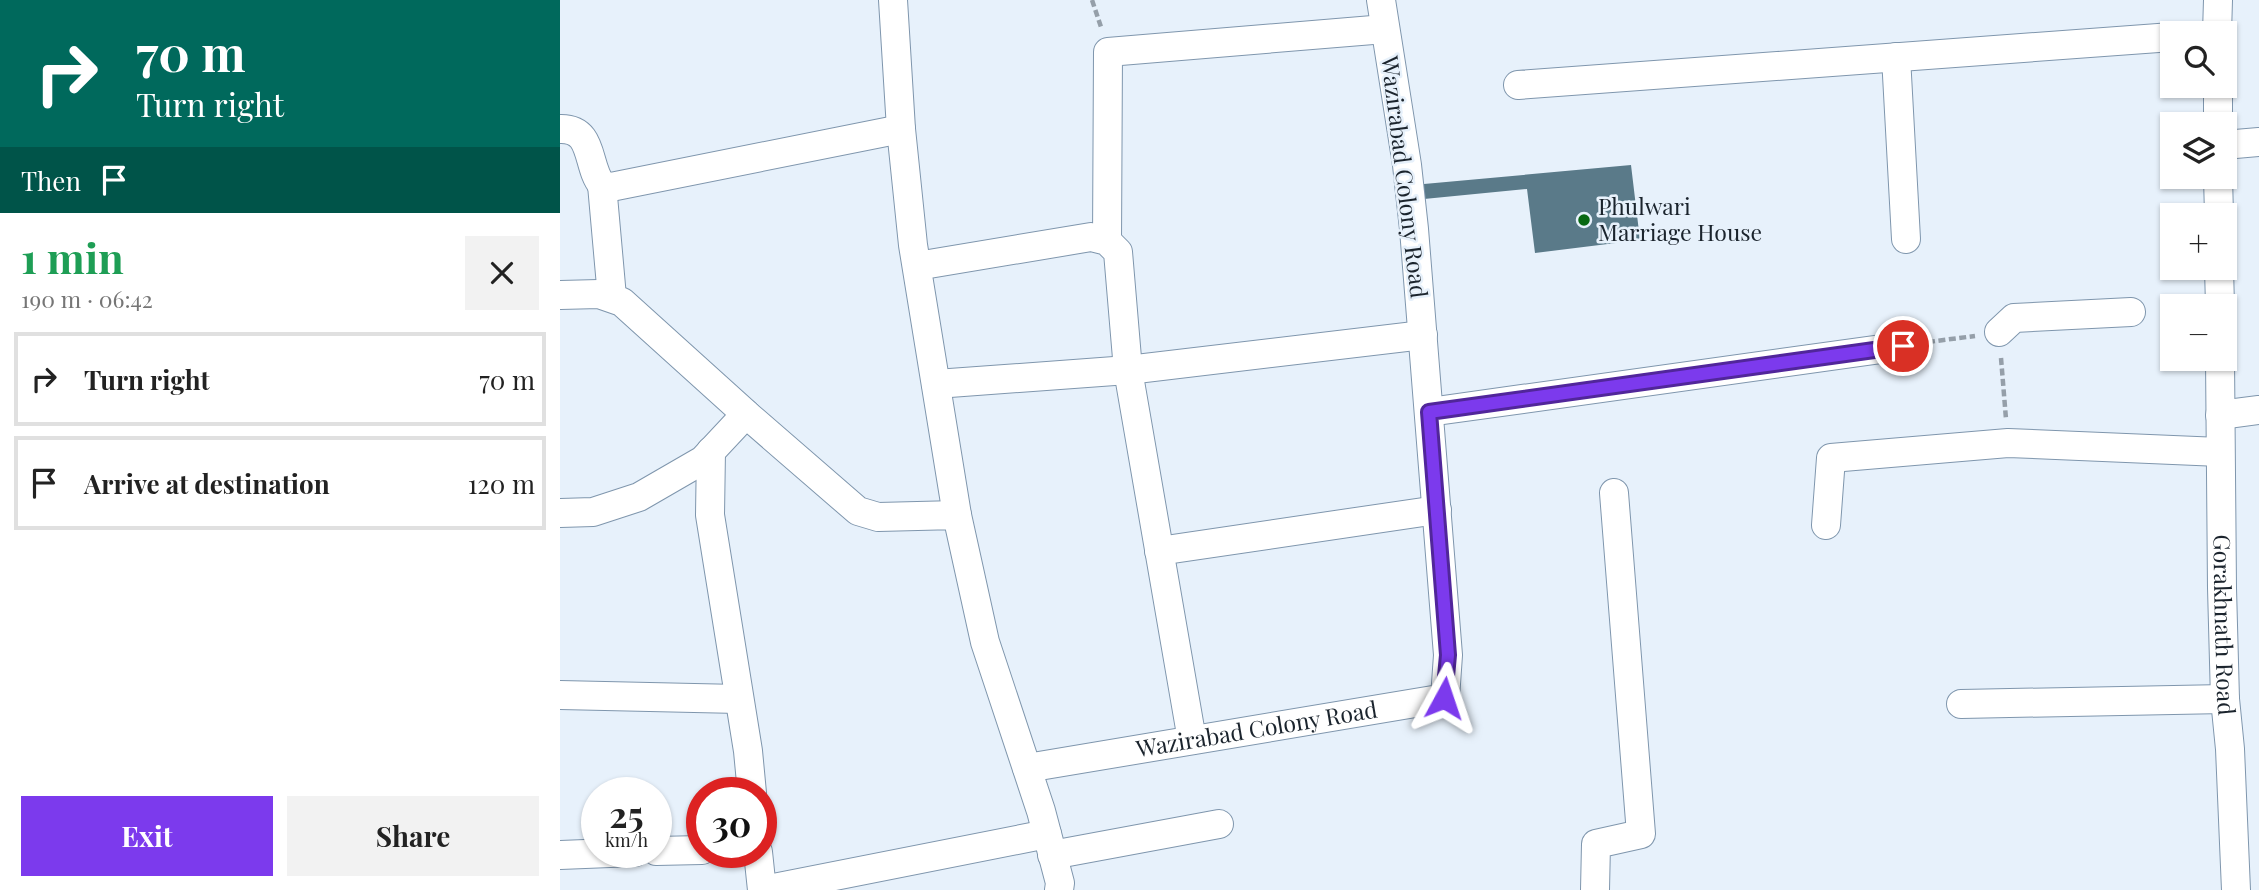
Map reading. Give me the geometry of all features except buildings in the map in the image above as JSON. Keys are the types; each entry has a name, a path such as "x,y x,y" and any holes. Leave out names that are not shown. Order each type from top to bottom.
{"street":[{"path":"893,0 901,129 917,266 957,515 985,642 1050,845 1060,883 1059,890"},
{"name":"Wazirabad Colony Road","path":"1027,768 1444,698 1448,655 1423,335 1407,165 1381,0"},
{"path":"2217,21 2218,0"},
{"path":"1107,241 1108,52 1385,29"},
{"path":"1518,85 2160,38"},
{"path":"1896,57 1906,239"},
{"path":"560,129 579,134 587,144 602,185 612,297"},
{"path":"602,185 611,187 901,129"},
{"path":"2237,144 2259,142"},
{"path":"917,266 1091,237 1107,241 1118,252 1128,370 1192,740"},
{"path":"560,295 599,294 622,302 858,511 878,517 957,515"},
{"path":"1999,332 2014,318 2131,312"},
{"path":"936,384 1128,370 1423,335"},
{"path":"1429,412 1903,346"},
{"name":"Gorakhnath Road","path":"2220,371 2225,699 2231,749 2236,890"},
{"path":"2220,415 2259,410"},
{"path":"560,513 593,512 639,497 703,460 746,414"},
{"path":"1826,525 1831,458 2008,443 2220,452"},
{"path":"711,451 710,515 750,777"},
{"path":"1595,890 1595,844 1641,834 1614,493"},
{"path":"1159,551 1437,510"},
{"path":"560,695 739,699"},
{"path":"1961,704 2225,699"},
{"path":"760,868 763,890 1050,845 1219,824"},
{"path":"560,855 581,854"}],"path":[{"path":"1903,346 1999,332 2008,443"}],"place":[{"name":"Phulwari Marriage House","path":"1584,220"}],"route":[{"path":"1444,698 1448,655 1429,412 1903,346"}]}
